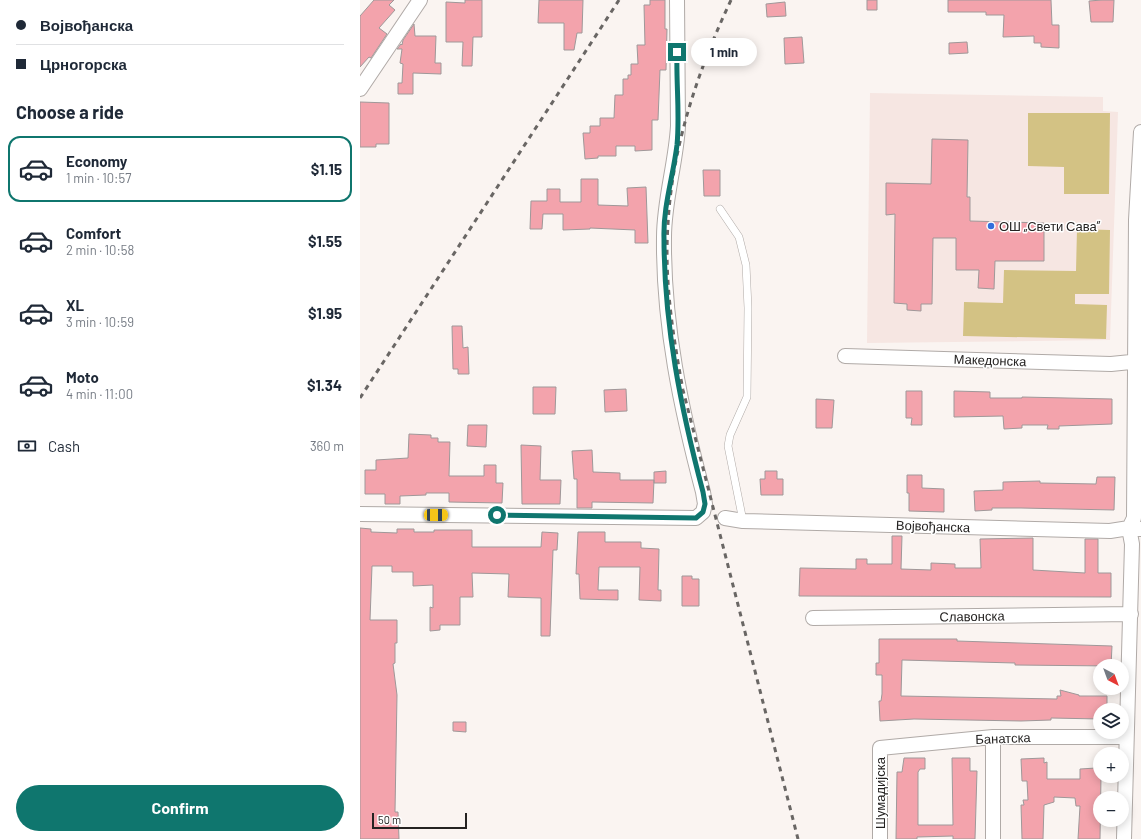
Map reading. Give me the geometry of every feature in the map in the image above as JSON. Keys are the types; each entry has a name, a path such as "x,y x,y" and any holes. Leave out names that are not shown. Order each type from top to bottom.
{"street":[{"path":"360,90 420,0"},
{"path":"360,514 700,517 705,504 679,392 672,354 665,282 664,236 667,196 677,146 678,126 677,0"},
{"path":"1127,703 1130,614 1136,599 1132,544 1135,529 1139,299 1138,221 1141,132"},
{"name":"Македонска","path":"845,356 1112,364 1138,361"},
{"name":"Војвођанска","path":"725,518 743,521 1110,531 1135,529"},
{"name":"Славонска","path":"813,618 1130,614"},
{"path":"993,737 993,839"},
{"name":"Банатска","path":"880,748 993,737 1093,737"},
{"path":"1124,839 1126,739"},
{"name":"Шумадијска","path":"880,748 880,839"}],"lane":[{"path":"720,209 739,237 746,265 748,364 747,397 730,435 728,446 743,521"}],"shaded area":[{"name":"ОШ „Свети Сава”","path":"870,93 1103,97 1103,111 1118,112 1110,340 867,343"},
{"path":"1028,113 1110,113 1109,194 1064,194 1064,167 1028,166"},
{"path":"1077,229 1110,230 1109,294 1075,294 1075,304 1107,305 1106,339 963,336 964,302 1003,303 1004,270 1076,271"}],"building":[{"path":"374,0 394,0 389,5 395,10 379,28 387,34 371,58 369,57 360,67 360,16"},
{"path":"465,0 482,0 482,37 473,37 472,66 462,66 463,42 446,42 446,2 465,3"},
{"path":"539,0 583,0 582,33 577,33 574,50 564,50 564,23 538,23"},
{"path":"650,0 665,0 665,29 667,29 666,70 660,70 658,120 652,120 652,150 635,151 635,146 616,146 616,156 598,156 598,158 585,159 583,133 590,133 590,126 600,126 600,118 614,118 615,95 623,95 623,79 628,79 628,75 631,75 631,64 638,64 637,45 645,45 644,5 650,5"},
{"path":"867,0 877,0 877,10 867,10"},
{"path":"948,0 1051,0 1052,25 1059,25 1059,48 1041,47 1041,43 1034,43 1034,36 1003,37 1004,15 986,15 986,12 948,12"},
{"path":"1114,0 1113,22 1091,22 1089,1"},
{"path":"785,2 786,16 767,17 766,4"},
{"path":"414,24 415,36 436,36 435,63 441,63 441,74 413,73 413,94 398,94 398,83 402,83 403,64 400,63 402,49 397,49 401,44 402,45 403,40"},
{"path":"802,37 804,63 785,64 784,38"},
{"path":"967,42 968,53 949,54 949,43"},
{"path":"360,102 389,103 389,144 376,144 376,147 360,147"},
{"path":"932,139 968,140 967,197 970,197 970,221 1044,223 1044,261 995,261 994,289 978,288 979,270 956,270 956,238 933,238 932,304 921,304 921,311 907,310 907,304 894,303 895,214 886,215 886,183 931,184"},
{"path":"703,170 720,170 720,196 704,196"},
{"path":"581,179 598,179 598,205 628,206 627,188 646,187 648,243 635,243 635,230 590,228 563,230 563,214 543,214 542,229 530,229 531,201 547,201 547,189 560,189 560,202 581,202"},
{"path":"452,326 462,326 463,348 468,347 469,374 458,374 458,369 453,369"},
{"path":"533,387 556,387 555,414 533,414"},
{"path":"626,389 627,411 605,412 604,390"},
{"path":"906,391 922,391 922,425 911,425 912,418 906,418"},
{"path":"954,391 990,392 990,398 1022,397 1112,399 1112,424 1059,426 1059,429 1047,429 1048,425 1022,425 1022,428 1004,429 1003,416 954,417"},
{"path":"816,399 834,400 832,428 816,428"},
{"path":"468,425 487,425 486,447 467,446"},
{"path":"409,434 431,435 431,438 438,438 438,442 450,442 449,476 484,476 484,465 496,465 496,483 503,483 502,503 449,502 449,493 426,493 426,495 400,496 400,504 385,504 385,494 365,494 365,470 376,470 376,460 408,458"},
{"path":"521,445 541,446 540,480 561,480 560,504 522,504"},
{"path":"592,450 593,472 620,473 620,480 654,480 653,503 592,502 592,508 577,508 577,479 574,479 572,451"},
{"path":"666,471 666,483 654,483 654,472"},
{"path":"765,471 777,471 777,479 783,479 783,495 761,495 760,479 765,479"},
{"path":"907,475 922,475 922,488 944,489 944,512 909,511"},
{"path":"1097,477 1115,477 1114,510 992,508 992,510 975,511 974,491 1003,490 1003,482 1040,481 1040,483 1096,484"},
{"path":"360,528 371,529 371,532 397,533 397,529 414,529 414,532 434,532 434,530 472,530 472,547 541,547 542,532 558,533 557,550 553,550 550,636 541,636 541,598 508,597 509,574 472,573 473,597 460,597 460,625 440,625 440,630 430,631 430,607 433,608 433,585 413,586 413,572 392,572 392,566 372,566 370,620 397,620 397,643 395,643 395,663 393,664 397,695 395,812 398,812 399,839 360,839"},
{"path":"578,532 605,532 605,542 641,542 641,548 659,549 658,590 661,590 661,601 639,600 640,567 599,567 598,590 618,590 618,600 580,599 579,574 576,574"},
{"path":"892,536 902,536 901,569 931,570 931,563 955,564 955,568 981,568 980,539 1033,538 1033,570 1085,573 1085,539 1098,539 1098,573 1111,573 1111,597 799,596 800,568 856,569 856,559 867,559 867,564 892,564"},
{"path":"682,576 692,576 692,579 699,579 699,606 682,606"},
{"path":"879,639 957,639 957,641 1112,646 1111,659 1093,659 1093,666 1015,665 1015,663 902,660 901,696 1057,699 1057,696 1061,696 1060,690 1079,696 1107,696 1107,703 1093,703 1093,719 1051,718 1051,720 1021,721 914,719 880,721 879,701 881,701 882,694 882,675 876,675 876,663 879,663"},
{"path":"453,722 466,722 466,732 453,731"},
{"path":"904,758 925,758 925,769 920,769 918,772 918,825 953,825 952,758 970,758 970,771 977,771 975,839 953,839 953,836 896,839 897,772 902,772"},
{"path":"1044,758 1044,763 1047,762 1047,779 1080,779 1080,769 1093,768 1093,783 1101,783 1101,791 1093,791 1093,827 1100,827 1100,839 1078,839 1080,806 1076,806 1075,798 1054,797 1054,802 1044,805 1043,839 1022,839 1021,805 1024,805 1023,800 1028,800 1027,781 1022,781 1021,759"}],"railway":[{"path":"360,398 619,0"},
{"path":"731,0 698,81 681,138 675,166 668,224 668,287 683,390 798,839"}],"place":[{"name":"ОШ „Свети Сава”","path":"991,226"}],"route":[{"path":"497,515 696,518 700,517 705,508 703,492 679,392 672,354 665,282 664,236 667,196 677,146 677,52"}]}
